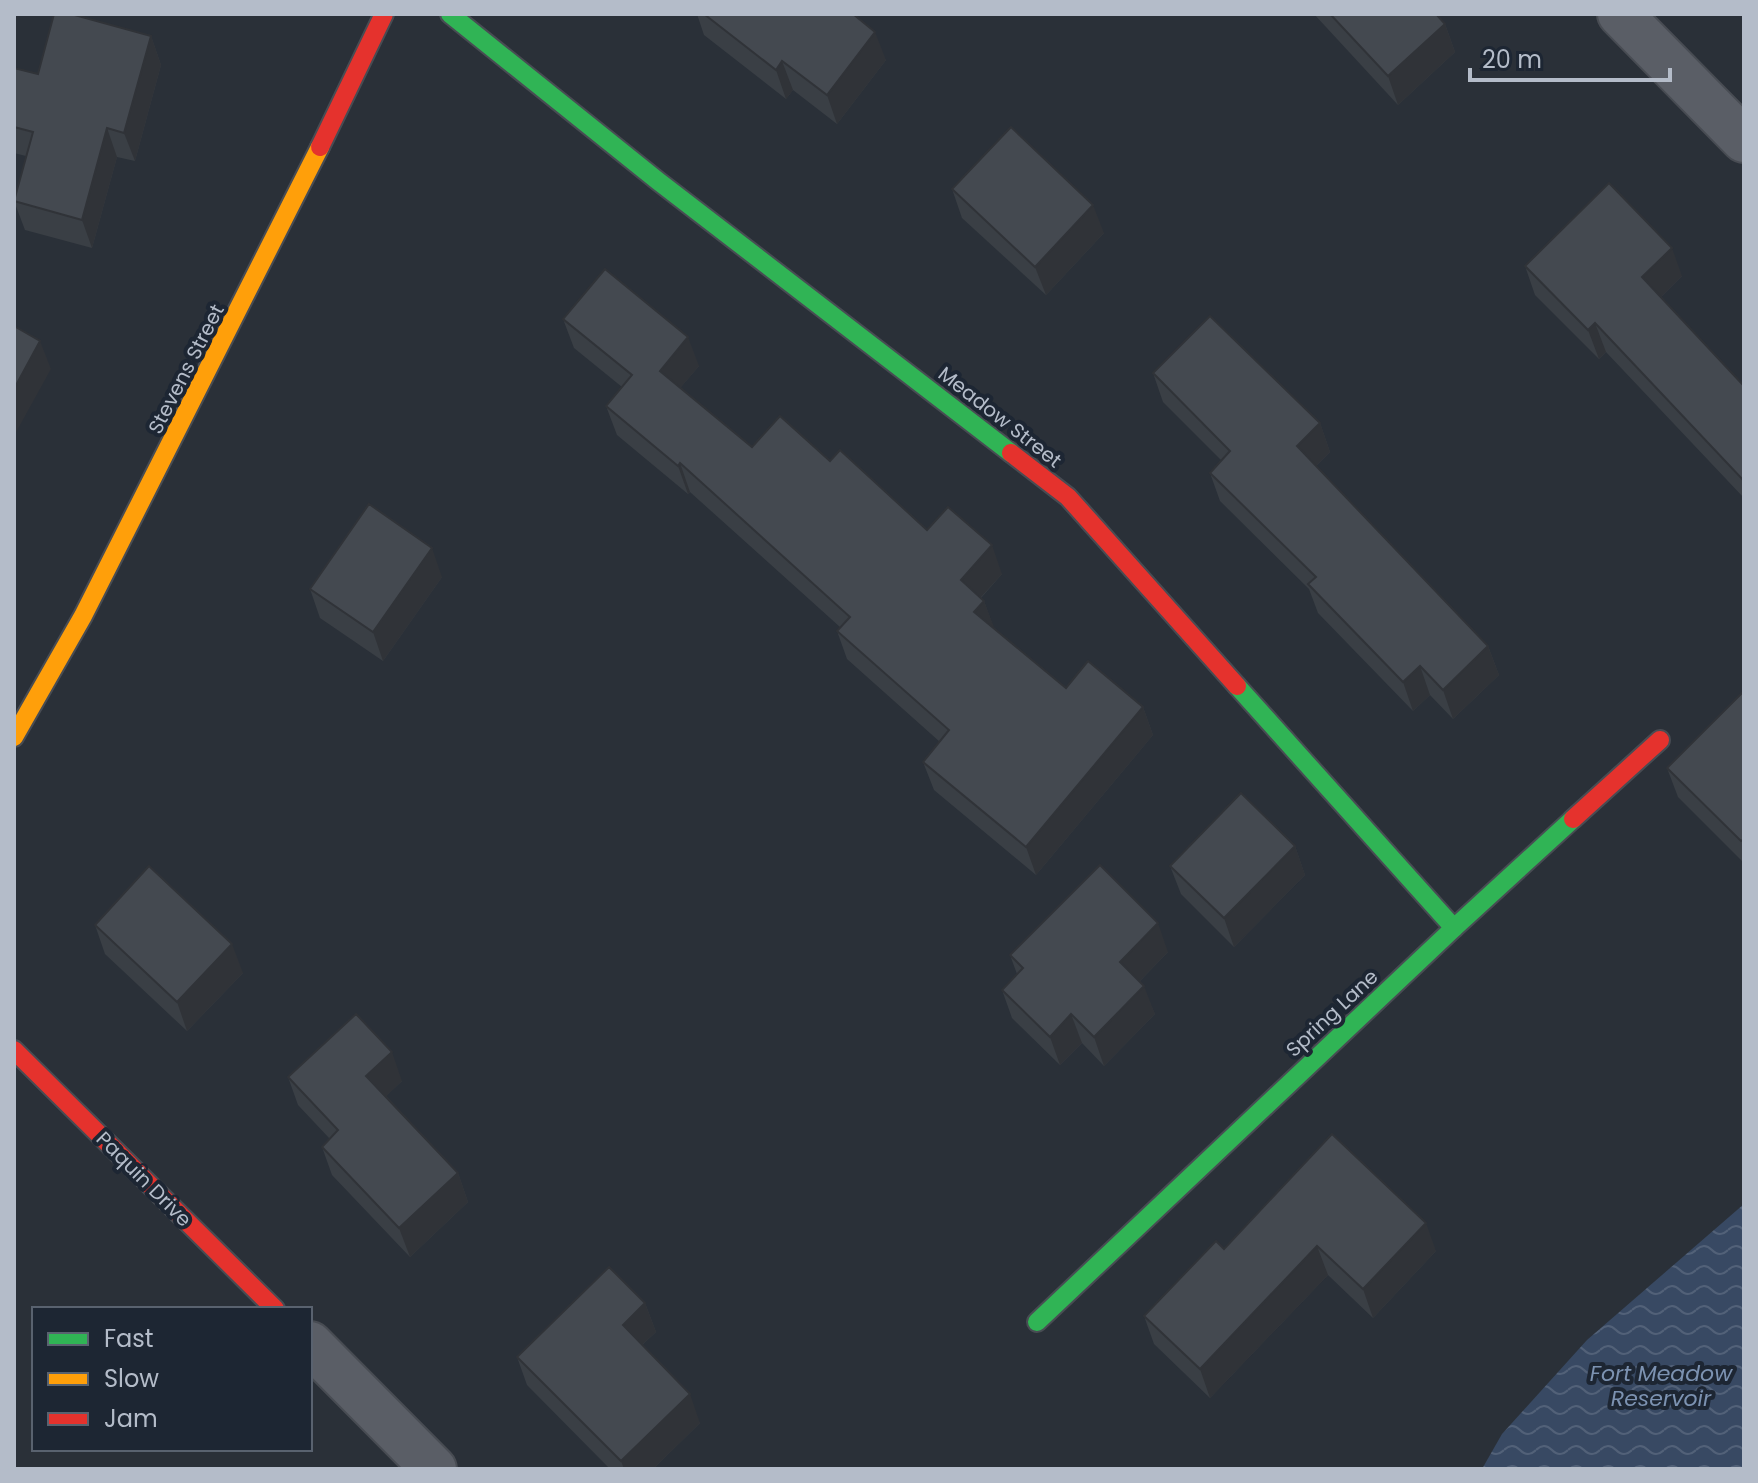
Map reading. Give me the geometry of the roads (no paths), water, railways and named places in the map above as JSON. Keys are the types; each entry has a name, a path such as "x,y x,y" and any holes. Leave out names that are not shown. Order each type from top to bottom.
{"street":[{"name":"Stevens Street","path":"14,737 92,596 230,332 304,185 384,14"},
{"name":"Meadow Street","path":"450,14 658,181 1068,497 1454,928"},
{"path":"1620,14 1744,140"},
{"name":"Spring Lane","path":"1037,1322 1454,928 1660,740"},
{"name":"Paquin Drive","path":"14,1050 273,1307"},
{"path":"312,1346 434,1469"}],"water":[{"name":"Fort Meadow Reservoir","path":"1744,1204 1744,1469 1482,1469 1502,1434 1587,1340"}]}
